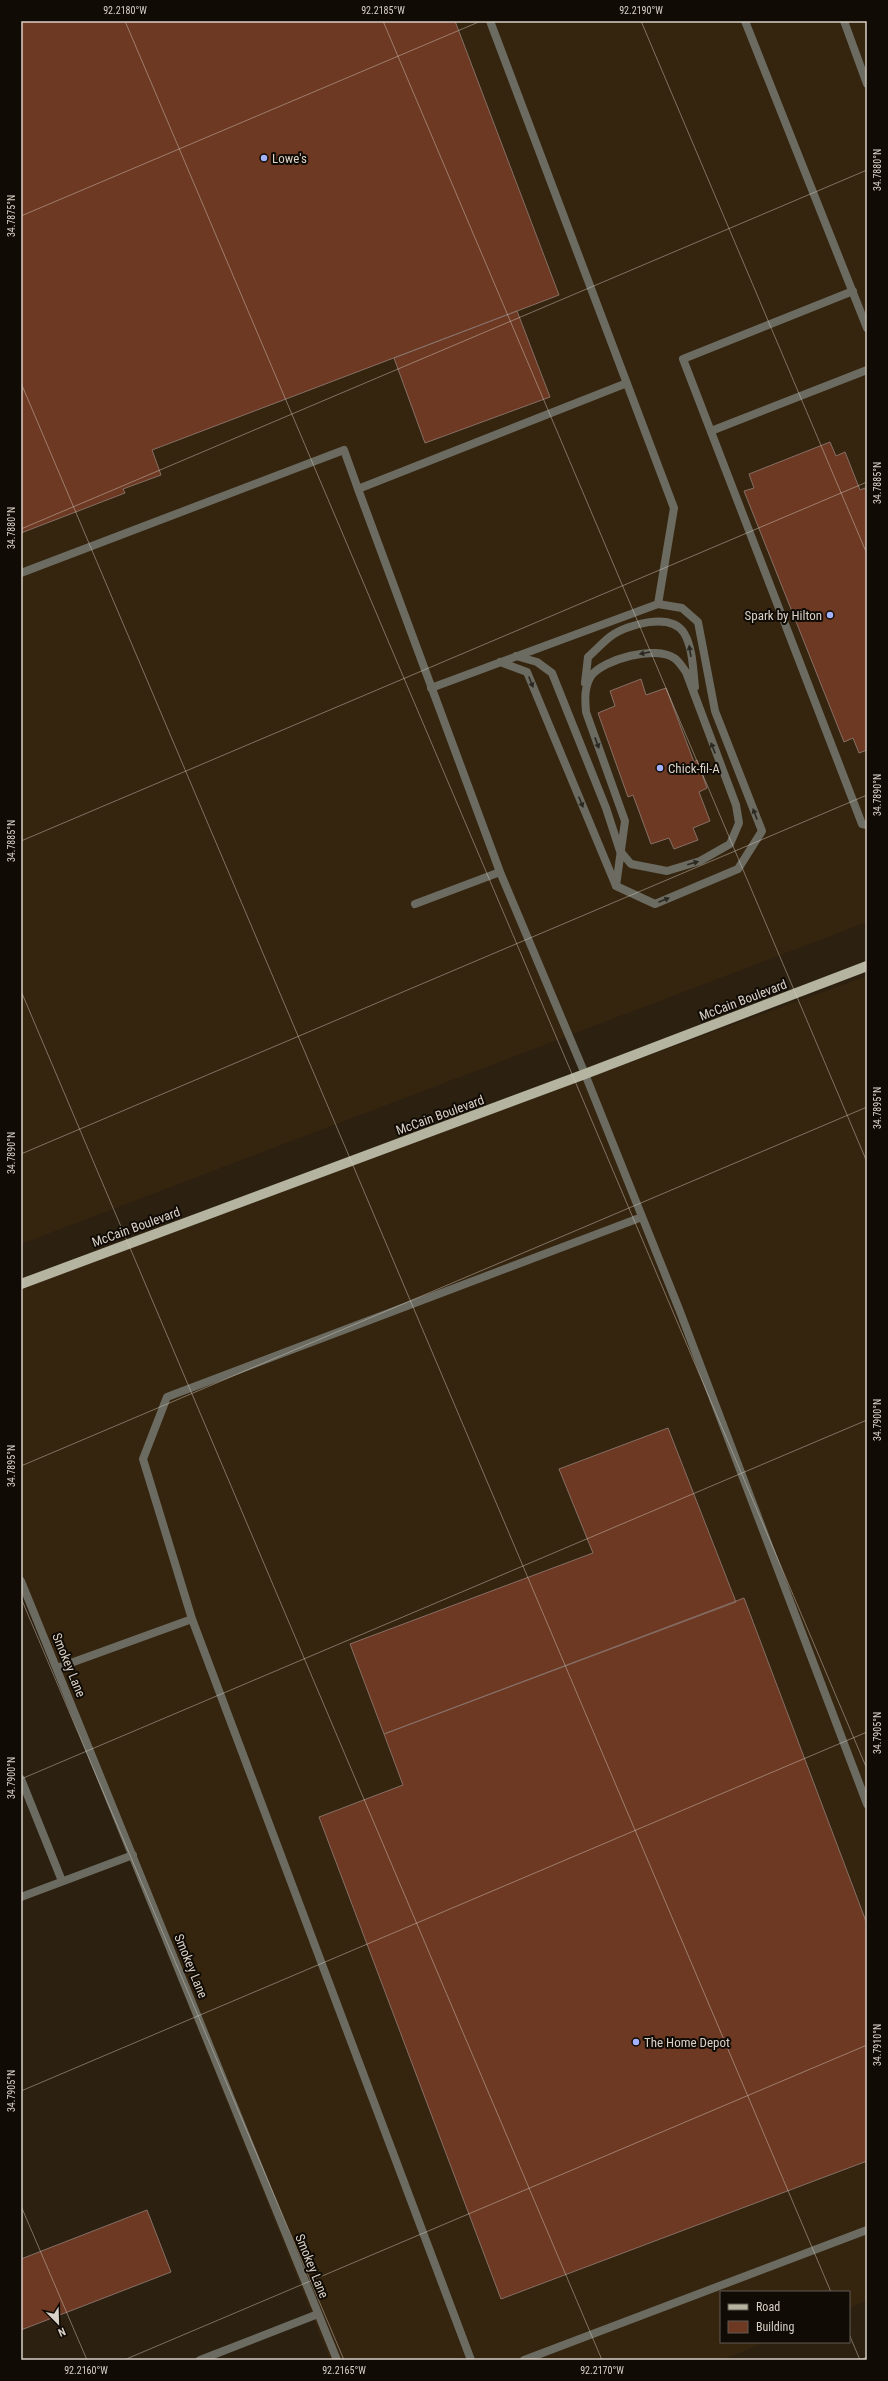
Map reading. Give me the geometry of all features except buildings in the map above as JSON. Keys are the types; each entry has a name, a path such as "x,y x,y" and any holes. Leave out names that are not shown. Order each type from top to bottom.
{"main road":[{"name":"McCain Boulevard","path":"21,1284 585,1074 867,966"}],"street":[{"path":"490,21 674,508 658,604"},
{"path":"745,21 867,328"},
{"path":"844,21 867,84"},
{"path":"853,291 683,359 862,824 867,825"},
{"path":"711,431 867,370"},
{"path":"358,489 627,383"},
{"path":"21,573 344,450 500,872 585,1074 642,1216 867,1804"},
{"path":"431,688 500,662 516,656 658,604 682,608 698,622 715,711 762,831 738,869 655,904 616,886 527,672 500,662"},
{"path":"616,886 625,821 586,712 584,694 588,657 612,636 637,626 656,621 674,623 684,632 690,646 697,704"},
{"path":"516,656 537,662 552,673 606,808 620,851 631,864 667,871 700,861 730,844 739,823 736,805 686,672 674,658 654,651 607,664 592,676 584,694"},
{"path":"415,904 500,872"},
{"path":"471,2360 192,1619 143,1459 168,1397 642,1216"},
{"name":"Smokey Lane","path":"21,1581 337,2360"},
{"path":"57,1668 192,1619"},
{"path":"21,1779 62,1881"},
{"path":"21,1897 133,1856"},
{"path":"524,2360 867,2230"},
{"path":"200,2360 318,2314"}],"shaded area":[{"path":"21,21 867,21 867,922 21,1244"},
{"path":"867,976 867,2300 850,2308 850,2291 720,2291 720,2343 764,2343 722,2360 330,2360 21,1588 21,1284"}],"place":[{"name":"Lowe's","path":"264,158"},
{"name":"Spark by Hilton","path":"830,615"},
{"name":"Chick-fil-A","path":"660,768"},
{"name":"The Home Depot","path":"636,2042"}]}
